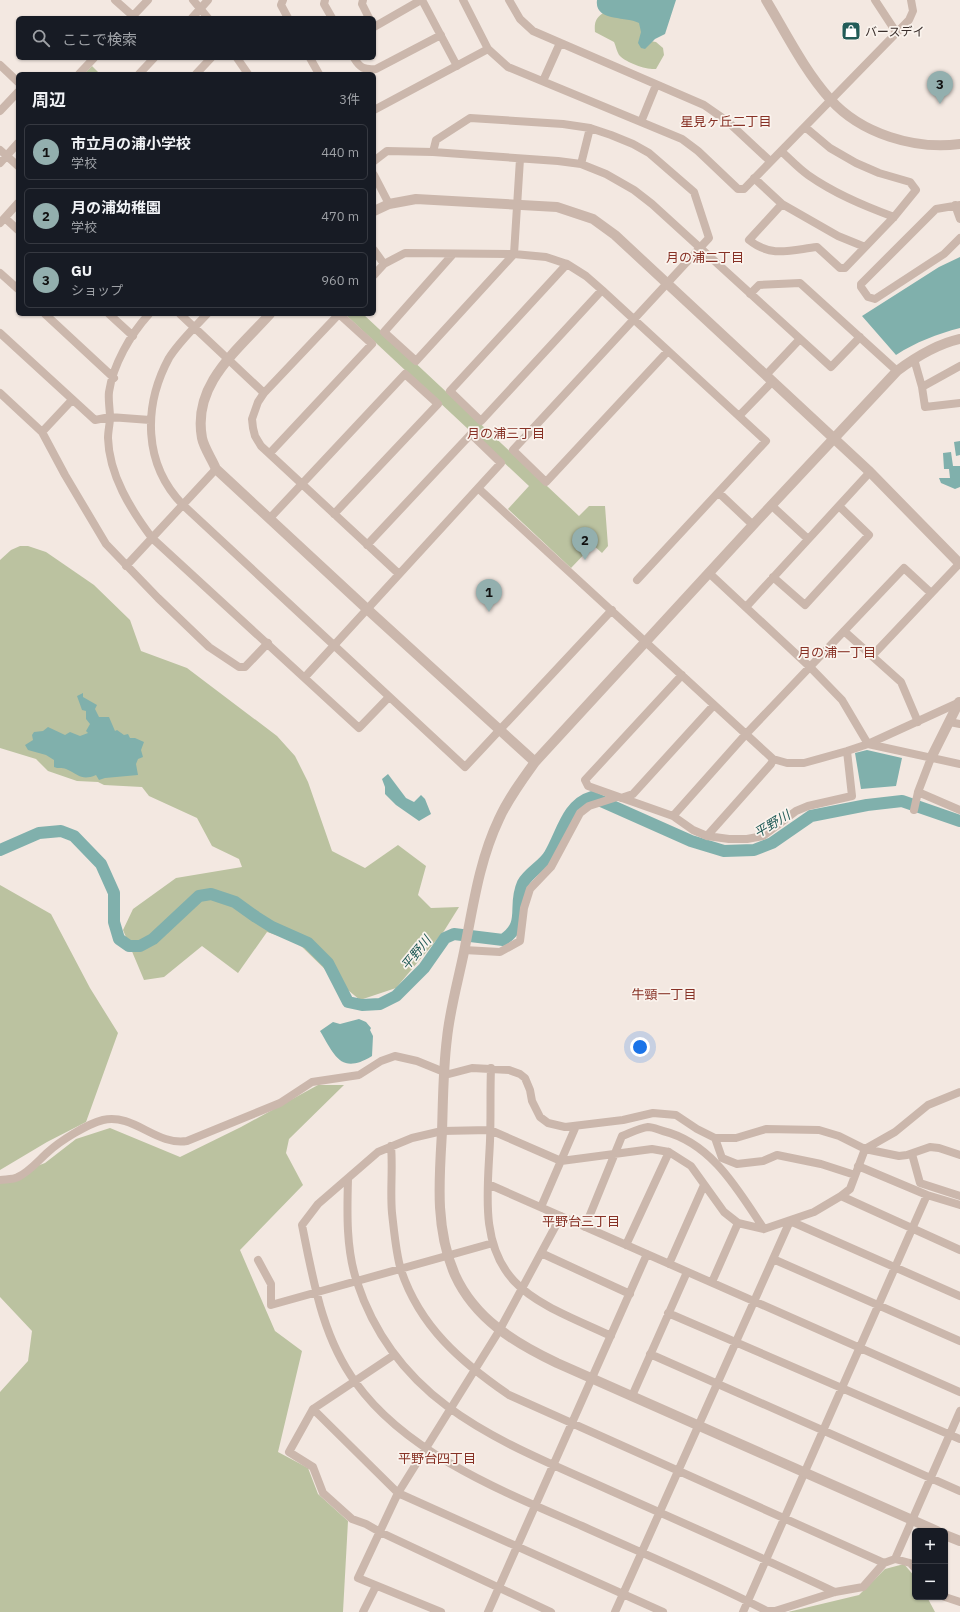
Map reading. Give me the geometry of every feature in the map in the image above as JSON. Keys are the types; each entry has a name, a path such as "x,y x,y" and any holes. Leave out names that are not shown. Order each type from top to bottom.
{"street":[{"path":"115,0 131,16"},
{"path":"133,16 148,0"},
{"path":"193,0 207,16"},
{"path":"194,16 208,0"},
{"path":"283,0 281,5 287,16"},
{"path":"325,0 324,4 331,16"},
{"path":"363,0 362,4 368,16"},
{"path":"376,26 421,0 457,66"},
{"path":"463,0 488,49 508,67 682,139 698,151 738,189 744,189 909,20 913,11 911,0"},
{"path":"509,0 520,19 533,31 704,105 727,121 770,161"},
{"path":"766,0 809,71 831,100 855,119 879,133 902,141 925,146 960,144"},
{"path":"875,0 896,32"},
{"path":"355,60 358,66 365,72 376,69 441,35"},
{"path":"542,81 560,43"},
{"path":"376,106 457,66 488,49"},
{"path":"82,72 92,60"},
{"path":"141,72 152,60"},
{"path":"198,72 209,60"},
{"path":"238,60 247,72"},
{"path":"311,60 318,72"},
{"path":"0,65 16,80"},
{"path":"641,122 656,85"},
{"path":"0,111 16,94"},
{"path":"433,152 436,140 470,118 563,124 590,128 633,144 649,153 694,192 709,238 513,450 546,482 668,351"},
{"path":"782,204 749,240 758,247 767,251 782,252 817,247 840,268 845,268 894,216 916,190 910,182 856,163 830,148 805,127"},
{"path":"581,164 590,128"},
{"path":"0,163 3,153 16,144"},
{"path":"781,150 808,175 834,191 862,206 894,216"},
{"path":"376,159 387,151 433,152 581,164 606,174 634,190 700,248 799,340 831,367 860,336"},
{"path":"3,153 16,164"},
{"path":"453,254 384,332 416,361 514,254 520,159"},
{"path":"754,178 782,204 838,236 865,247"},
{"path":"376,179 389,204"},
{"path":"376,210 389,204 416,200 557,207 593,219 615,234 834,437 960,564 872,656"},
{"path":"16,205 2,220 16,229"},
{"path":"960,219 958,205 936,209 861,284 861,287 868,297 875,299 944,254 960,238"},
{"path":"376,253 384,264"},
{"path":"376,272 384,264 405,253 514,254 546,257 566,264 586,276 602,290 766,441 638,580"},
{"path":"566,264 450,391 480,421 602,290"},
{"path":"0,273 16,287"},
{"path":"750,294 759,285 800,283 897,371"},
{"path":"47,316 114,378"},
{"path":"111,316 133,336"},
{"path":"148,316 133,336 117,365 109,392 110,417 108,438 119,482 132,510 152,538 359,728 389,697"},
{"path":"182,316 264,393"},
{"path":"205,316 170,358 157,388 150,420 152,448 156,463 172,494 333,646 465,767 612,610"},
{"path":"268,316 213,378 205,392 200,413 202,439 216,469 367,610 536,762"},
{"path":"337,316 264,393 254,410 252,428 261,446 399,574"},
{"path":"270,453 372,344 341,316"},
{"path":"0,333 94,420 110,417 150,420"},
{"path":"930,1528 524,1348 499,1331 474,1307 455,1276 447,1254 439,1216 439,1182 443,1071 447,1036 470,916 481,867 499,818 522,780 536,762 771,505 897,371 914,359 937,347 960,339"},
{"path":"739,416 799,340"},
{"path":"914,359 922,387 925,407 960,403"},
{"path":"922,387 960,366"},
{"path":"270,518 405,374 438,404 334,514"},
{"path":"0,393 42,432 65,475 106,544 126,566 209,647 239,667 245,667 268,644"},
{"path":"42,432 72,400"},
{"path":"304,677 501,463 470,434 367,545"},
{"path":"126,566 216,469"},
{"path":"746,607 870,472"},
{"path":"478,489 612,610 773,759 787,763 804,763 846,751 868,744 960,702"},
{"path":"719,493 753,525"},
{"path":"771,505 808,539"},
{"path":"773,577 804,605 869,535 838,506"},
{"path":"673,816 746,734 904,568 931,593"},
{"path":"709,573 810,667 842,700 868,744 960,764"},
{"path":"844,631 901,682 918,722"},
{"path":"682,675 585,780 588,786 673,816 693,830 707,836 747,840 763,836 796,811 808,806 852,796 846,751"},
{"path":"914,810 918,792 931,758 955,723 960,702"},
{"path":"464,950 500,952 520,941 523,933 524,908 530,889 551,867 580,813 589,806 633,794 714,705"},
{"path":"707,836 771,764 773,759"},
{"path":"918,792 960,810"},
{"path":"0,1180 17,1178 57,1145 89,1126 103,1120 113,1119 124,1121 166,1141 182,1142 280,1103 312,1082 359,1075 388,1058 408,1058 450,1074 472,1068 509,1070 525,1078 536,1111 540,1117 548,1123 565,1127 623,1120 653,1113 676,1115 715,1138 736,1138 766,1129 819,1130 839,1136 865,1149 899,1156 912,1154 930,1147 939,1148 960,1155"},
{"path":"491,1068 487,1202 488,1222 493,1243 505,1269 522,1288 541,1302 611,1336"},
{"path":"912,1566 895,1559 884,1563 863,1587 834,1592 775,1611 767,1611 642,1552 535,1506 450,1464 404,1432 355,1382 331,1338 316,1294 302,1225 318,1204 378,1152 391,1146 442,1131 490,1130 561,1161 652,1149 669,1152 691,1166 724,1212 738,1223 764,1229 814,1212 841,1196 850,1189 865,1149 895,1132 928,1105 960,1092"},
{"path":"541,1207 576,1126"},
{"path":"585,1226 622,1136 648,1127 671,1133 686,1140 701,1150 731,1180 764,1229"},
{"path":"715,1138 722,1158 737,1164 763,1161 777,1155 821,1164 855,1175"},
{"path":"391,1146 393,1167 392,1212 401,1269 416,1304 442,1341 474,1371 509,1395 884,1563"},
{"path":"626,1245 669,1152"},
{"path":"912,1154 920,1183 960,1196"},
{"path":"858,1166 927,1194 960,1205"},
{"path":"348,1179 347,1222 356,1281 373,1320 394,1355 419,1384 450,1410 479,1428 554,1465 766,1559 834,1592"},
{"path":"488,1184 960,1392"},
{"path":"669,1264 704,1185"},
{"path":"743,1612 927,1194"},
{"path":"841,1196 960,1250"},
{"path":"441,1612 358,1578 398,1493 499,1331 561,1216"},
{"path":"615,1612 790,1221"},
{"path":"790,1221 960,1296"},
{"path":"712,1282 738,1223"},
{"path":"258,1260 271,1284 271,1305 316,1294 447,1254 493,1243"},
{"path":"541,1254 630,1294"},
{"path":"488,1612 647,1254"},
{"path":"773,1259 960,1341"},
{"path":"632,1396 687,1272"},
{"path":"668,1313 960,1440"},
{"path":"650,1354 960,1491"},
{"path":"394,1355 313,1409 289,1452 313,1467 323,1493 352,1519 366,1524 380,1532 552,1612"},
{"path":"313,1409 398,1493 663,1612"},
{"path":"895,1559 911,1519 960,1411"},
{"path":"948,1535 960,1541"},
{"path":"363,1612 376,1586"},
{"path":"948,1598 960,1602"},
{"path":"415,1612 419,1603"}],"green space":[{"path":"605,12 631,17 642,24 644,40 656,42 663,48 664,55 656,69 642,67 623,59 619,55 614,42 595,32 596,20"},
{"path":"92,66 98,72 86,72"},
{"path":"347,316 365,316 579,516 589,506 605,506 608,546 602,553 593,545 571,568 508,509 529,486"},
{"path":"20,546 28,546 46,552 94,585 130,620 141,651 187,668 277,736 295,756 308,782 332,851 365,868 398,845 426,866 418,895 431,908 459,907 444,931 396,988 360,1000 337,981 297,942 267,932 238,973 202,946 164,977 144,980 123,930 133,909 176,878 242,867 239,859 212,846 197,818 149,796 142,787 104,785 98,782 77,781 48,771 36,759 0,748 0,560 11,550"},
{"path":"0,885 51,914 90,988 118,1033 86,1122 47,1142 0,1170"},
{"path":"318,1085 344,1085 289,1139 286,1153 303,1185 240,1250 275,1331 302,1351 278,1452 308,1468 318,1494 348,1521 343,1612 0,1612 0,1392 28,1361 32,1331 0,1297 0,1180 45,1163 76,1139 110,1128 180,1157 241,1127"},
{"path":"904,1564 912,1573 912,1600 929,1600 935,1612 788,1612 859,1595 885,1569"}],"water":[{"path":"597,0 676,0 665,34 655,39 645,49 641,48 638,43 641,32 639,23 606,15 597,7"},
{"path":"960,257 960,328 927,339 896,355 862,316 939,267"},
{"path":"960,441 960,455 956,456 954,442"},
{"path":"951,452 953,466 960,466 960,487 955,489 941,483 939,478 950,478 949,469 944,469 943,453"},
{"path":"83,693 83,697 97,705 95,709 99,717 109,717 115,731 117,730 124,735 128,734 130,738 135,738 144,742 141,750 143,757 138,759 136,764 138,775 105,778 99,780 96,775 84,777 64,768 54,767 54,760 46,755 28,750 25,745 33,740 32,735 34,732 43,731 48,727 65,735 70,732 80,736 88,733 86,731 90,724 86,719 86,711 82,710 77,696"},
{"path":"867,750 902,758 896,786 861,789 855,753"},
{"path":"388,774 406,798 414,802 421,795 425,799 431,814 419,821 396,805 385,794 385,787 382,779"},
{"path":"359,1019 366,1022 371,1028 370,1030 373,1036 372,1056 353,1064 346,1063 335,1055 320,1031 333,1022 340,1024"}],"waterway":[{"name":"平野川","path":"0,850 39,833 61,831 74,836 101,864 114,893 114,922 119,939 129,946 140,946 153,939 199,896 211,894 235,902 272,927 308,943 328,963 348,1002 362,1005 380,1004 396,996 424,968 445,938 454,934 503,940 511,934 517,921 520,892 523,883 550,854 571,813 577,806 592,797 691,841 724,851 754,850 772,843 811,816 867,805 902,801 960,821"}],"place":[{"name":"バースデイ","path":"851,31"},
{"name":"GU","path":"940,104"},
{"name":"月の浦幼稚園","path":"585,560"},
{"name":"市立月の浦小学校","path":"489,612"}],"district":[{"name":"星見ヶ丘二丁目","path":"726,121"},
{"name":"月の浦二丁目","path":"705,257"},
{"name":"月の浦三丁目","path":"506,433"},
{"name":"月の浦一丁目","path":"837,652"},
{"name":"牛頸一丁目","path":"664,994"},
{"name":"平野台三丁目","path":"581,1221"},
{"name":"平野台四丁目","path":"437,1458"}]}
